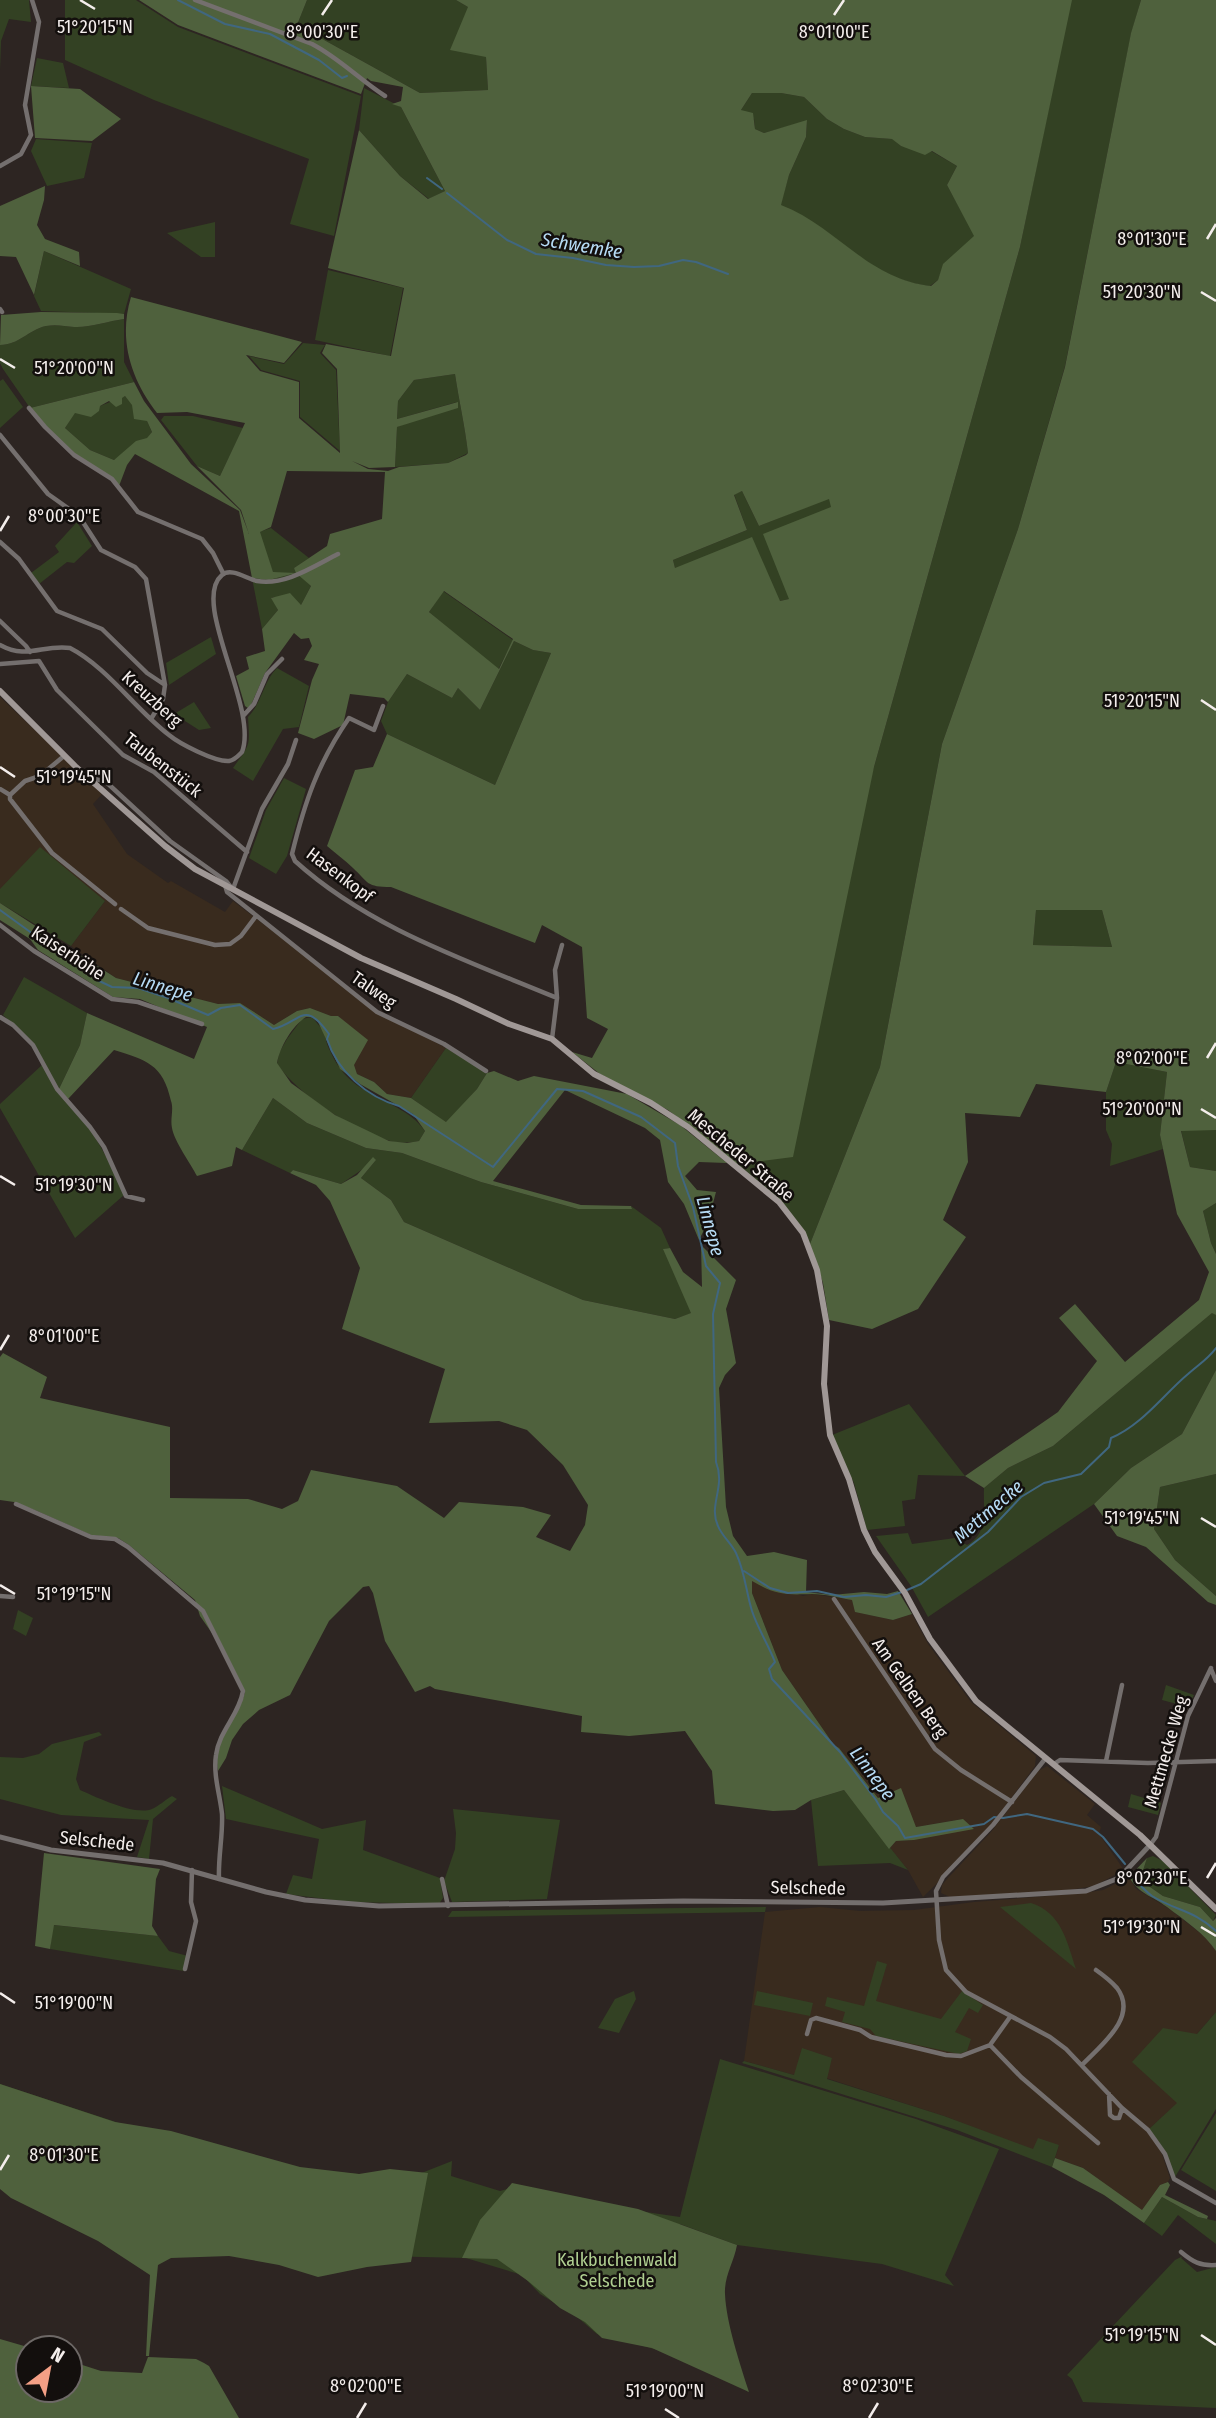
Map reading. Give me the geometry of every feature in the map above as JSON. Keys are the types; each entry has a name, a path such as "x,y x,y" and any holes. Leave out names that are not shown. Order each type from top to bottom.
{"main road":[{"name":"Mescheder Straße","path":"0,691 88,778 179,857 204,874 361,958 509,1024 552,1039 594,1074 651,1103 688,1127 771,1194 799,1226 817,1270 827,1333 824,1384 830,1435 853,1489 868,1539 903,1591 930,1639 969,1693 1150,1845 1216,1909"}],"street":[{"path":"0,166 21,154 31,135 25,105 39,22 32,0"},
{"path":"195,0 313,44 385,96"},
{"path":"29,408 44,427 83,462 110,477 138,512 192,533 202,540 213,553 223,573 231,572 260,581 286,579 338,554"},
{"path":"0,435 48,494 79,516 90,537 101,550 132,565 144,576 150,594 165,685 163,699 151,719"},
{"path":"0,542 19,559 57,611 100,627 147,673 165,685"},
{"name":"Kreuzberg","path":"0,645 16,652 62,647 75,650 178,741 205,754 229,761 238,756 246,734 244,715 217,622 215,589 223,573"},
{"path":"0,621 30,652"},
{"path":"244,715 254,704 267,674 282,659"},
{"name":"Taubenstück","path":"0,664 39,661 57,690 123,755 154,772 247,852"},
{"name":"Hasenkopf","path":"383,706 374,730 349,718 328,749 301,818 292,854 295,861 360,909 384,923 430,946 557,998"},
{"path":"233,889 262,809 288,764 296,740"},
{"path":"10,795 25,781 40,776 64,756"},
{"name":"Mescheder Straße","path":"88,778 105,781 170,841 226,881 233,889"},
{"path":"0,789 10,795"},
{"path":"10,795 10,800 52,853 115,904"},
{"name":"Talweg","path":"225,885 227,892 377,1012 444,1044 486,1071"},
{"path":"121,909 148,928 215,945 230,944 241,936 256,916"},
{"name":"Kaiserhöhe","path":"0,925 34,951 112,999 138,1002 202,1024"},
{"path":"552,1039 557,998 555,970 562,945"},
{"path":"0,1017 13,1025 33,1045 57,1089 90,1126 110,1159 126,1196 143,1200"},
{"path":"16,1504 91,1537 116,1539 204,1611 243,1691 241,1702 221,1735 216,1756 222,1815 219,1879"},
{"path":"0,1594 13,1597"},
{"name":"Am Gelben Berg","path":"834,1600 935,1749 961,1770 1012,1802"},
{"name":"Mettmecke Weg","path":"1150,1845 1156,1837 1191,1706 1211,1668 1216,1681"},
{"path":"1106,1761 1122,1685"},
{"path":"1045,1759 995,1823 943,1877 936,1891 939,1940 946,1970 966,1992 1050,2037 1147,2130 1164,2154 1174,2179 1216,2203"},
{"path":"1053,1765 1060,1760 1216,1761"},
{"name":"Selschede","path":"0,1837 51,1850 148,1861 192,1870 275,1894 324,1903 447,1906 683,1901 937,1901 1086,1891 1119,1878 1150,1845"},
{"path":"185,1969 196,1921 191,1902 192,1870"},
{"path":"442,1879 447,1906"},
{"path":"1082,2065 1117,2028 1123,2008 1122,1998 1116,1987 1096,1970"},
{"path":"807,2034 811,2020 816,2018 860,2030 871,2037 946,2055 961,2056 989,2045 1010,2017"},
{"path":"989,2045 1021,2077 1098,2143"},
{"path":"1109,2094 1110,2115 1119,2118 1122,2108"},
{"path":"1181,2252 1203,2266 1216,2265"}],"shaded area":[{"path":"0,697 102,794 93,804 127,854 168,883 171,881 225,912 233,901 378,1011 446,1048 411,1098 387,1094 374,1082 357,1074 353,1065 360,1055 339,1016 331,1016 310,1008 297,1011 274,1025 240,1003 218,1004 116,978 71,946 105,901 0,889"},
{"path":"752,1580 803,1596 812,1594 852,1600 856,1612 893,1620 912,1614 928,1644 971,1702 1036,1756 1035,1766 978,1843 923,1897 908,1870 890,1848 896,1841 914,1840 963,1819 916,1827 878,1798 834,1745 782,1670 752,1593"},
{"path":"1047,1766 1095,1804 1087,1815 1101,1827 1099,1834 1124,1870 1094,1886 1063,1891 950,1897 941,1893 942,1885 991,1832 1038,1771"},
{"path":"1129,1877 1136,1889 1168,1908 1208,1939 1216,1951 1216,2012 1197,2034 1178,2103 1149,2129 1162,2154 1170,2178 1168,2182 1160,2185 1142,2211 1083,2168 1055,2158 1059,2145 1033,2150 944,2116 826,2078 832,2058 794,2075 744,2061 765,1912 820,1907 860,1911 914,1910 1084,1893 1103,1890"}],"green space":[{"path":"0,0 29,0 31,22 9,19 1,41 0,70"},
{"path":"65,0 136,0 178,27 361,96 334,236 290,224 309,159 154,100 65,60"},
{"path":"139,0 307,0 297,25 420,93 488,90 486,57 450,50 468,7 456,0 1072,0 1020,247 874,767 793,1157 737,1164 668,1110 600,1074 572,1052 592,1058 608,1029 587,1018 582,947 542,925 535,943 391,887 372,885 327,846 355,770 373,767 387,734 495,785 551,653 533,650 514,641 480,710 458,688 452,698 407,674 388,702 384,698 350,694 343,725 314,739 298,733 319,664 304,660 312,646 309,638 301,639 294,633 265,673 248,708 245,706 236,676 249,669 246,657 265,651 262,629 278,610 271,598 290,593 301,605 311,586 296,573 269,580 252,578 239,511 135,454 127,465 119,486 71,453 30,408 134,382 144,401 191,464 240,510 249,534 241,510 197,466 220,476 245,423 187,412 157,413 140,387 129,358 126,328 131,297 302,342 284,363 246,355 260,371 299,382 299,418 340,453 337,369 322,353 326,344 391,356 404,288 328,268 359,130 400,176 428,199 445,191 401,107 392,104 401,101 403,87 367,78 361,94 178,25","holes":["752,93 781,93 804,97 827,119 844,129 865,137 892,139 901,146 925,155 932,151 957,166 947,185 974,236 943,264 938,280 931,286 888,273 801,214 781,205 789,175 806,137 807,120 764,133 755,129 753,113 741,110","455,374 468,453 448,463 399,467 388,471 368,469 352,461 369,468 395,467 397,427 458,408 458,402 397,419 398,401 414,380","125,396 132,405 134,419 147,421 152,432 147,438 136,441 114,460 90,450 65,428 75,413 91,417 99,411 100,406 109,401 116,407 122,404 122,398","287,471 385,472 382,519 330,534 327,546 294,568 296,573 273,572 260,532 271,527","742,491 759,526 829,499 831,507 763,534 789,599 780,601 752,537 675,568 673,560 747,530 734,495","444,591 513,639 499,669 429,612"]},
{"path":"307,0 456,0 468,7 486,56 488,90 420,93 297,25"},
{"path":"1071,0 1141,0 1131,34 1065,366 1018,529 942,744 880,1067 810,1244 788,1209 737,1164 745,1164 874,767 1020,247"},
{"path":"1141,0 1216,0 1216,1130 1181,1131 1190,1167 1216,1171 1216,1203 1203,1211 1216,1254 1216,1315 1212,1313 1053,1446 1008,1468 984,1488 965,1476 1058,1412 1097,1361 1059,1318 1075,1304 1125,1362 1199,1300 1209,1272 1177,1214 1160,1135 1167,1072 1116,1062 1106,1092 1036,1084 1020,1117 965,1113 968,1162 943,1220 966,1237 918,1309 872,1329 829,1320 823,1283 810,1244 880,1067 942,744 1018,529 1065,367 1131,33","holes":["1036,910 1102,910 1112,947 1033,945"]},
{"path":"37,58 63,63 69,88 31,86"},
{"path":"31,86 80,89 121,119 92,141 35,138"},
{"path":"364,88 401,107 445,191 429,199 400,176 359,130"},
{"path":"752,93 781,93 804,97 827,119 844,129 865,137 893,139 901,146 931,151 957,166 947,185 975,236 944,264 938,280 930,286 887,273 818,226 780,206 789,175 806,137 807,121 764,133 755,129 754,119 741,110"},
{"path":"36,139 92,143 84,178 47,186 31,151"},
{"path":"45,186 37,225 45,239 79,252 80,266 44,251 34,295 16,257 0,256 0,206"},
{"path":"215,222 215,257 201,257 167,233"},
{"path":"44,251 131,289 124,314 41,311 34,296"},
{"path":"328,270 403,288 390,356 315,340"},
{"path":"41,312 117,313 124,314 124,319 80,327 46,326 13,343 0,345 1,315"},
{"path":"124,319 124,362 134,382 30,408 0,363 0,345 13,343 40,328 53,325 86,326"},
{"path":"303,343 325,345 320,353 336,370 340,451 300,417 300,381 261,370 249,356 284,364"},
{"path":"455,374 468,453 448,463 395,467 397,427 457,402 397,419 398,401 414,380"},
{"path":"3,379 23,407 0,428 0,381"},
{"path":"125,396 147,421 152,432 147,439 114,460 90,450 65,428 75,412"},
{"path":"164,416 193,416 243,428 220,476 197,466 161,420"},
{"path":"742,491 759,526 829,498 832,506 789,599 780,601 675,568 673,560 747,530 734,494"},
{"path":"77,522 92,546 74,563 67,562 39,584 31,573 59,552 55,546"},
{"path":"271,528 309,558 294,568 311,586 301,605 272,597 278,610 262,629 252,578 269,580 294,573 273,573 259,532"},
{"path":"443,591 513,640 498,670 429,612"},
{"path":"211,637 216,654 169,685 166,663"},
{"path":"514,641 533,650 551,653 495,785 387,734 381,721 388,702 407,674 452,698 458,688 480,710"},
{"path":"277,668 309,686 299,727 283,729 253,781 233,768 248,745 248,717"},
{"path":"194,702 211,728 199,730 174,714"},
{"path":"284,778 306,789 287,856 276,874 249,858 266,810"},
{"path":"40,847 105,901 71,946 0,903 0,889"},
{"path":"0,903 116,978 218,1004 240,1003 274,1025 297,1011 310,1008 338,1016 368,1040 354,1065 357,1074 374,1082 387,1094 411,1098 446,1122 477,1089 487,1073 494,1071 518,1081 534,1076 627,1094 680,1125 727,1163 699,1162 685,1176 697,1190 716,1192 708,1222 699,1240 684,1204 668,1182 660,1140 645,1128 565,1090 493,1181 581,1205 631,1206 632,1209 578,1209 481,1182 402,1153 366,1148 307,1123 273,1098 242,1150 236,1147 232,1166 197,1176 173,1133 172,1104 168,1089 152,1065 114,1050 68,1099 59,1089 80,1045 87,1013 194,1059 207,1027 140,999 113,997 38,950 30,939 0,920","holes":["306,1017 312,1017 318,1022 340,1069 360,1084 413,1114 425,1131 419,1141 389,1141 335,1115 291,1083 277,1063 287,1037"]},
{"path":"1036,910 1102,910 1112,947 1033,945"},
{"path":"24,977 87,1013 80,1045 59,1089 35,1045 3,1015"},
{"path":"312,1017 326,1034 332,1055 341,1070 365,1090 415,1120 425,1131 419,1141 391,1141 357,1127 312,1099 287,1076 277,1064 279,1053 302,1019"},
{"path":"446,1048 487,1073 477,1089 447,1123 411,1098"},
{"path":"1116,1062 1167,1072 1160,1135 1163,1149 1110,1166 1112,1144 1106,1130 1106,1092"},
{"path":"42,1065 94,1136 124,1195 75,1238 0,1108 0,1104"},
{"path":"273,1098 307,1123 366,1148 402,1153 481,1182 578,1209 632,1209 631,1206 661,1228 670,1248 664,1249 692,1313 675,1319 583,1300 404,1222 391,1200 361,1178 376,1160 341,1184 293,1170 290,1173 242,1150"},
{"path":"1181,1130 1216,1130 1216,1171 1190,1167"},
{"path":"373,1157 376,1160 361,1178 391,1200 404,1222 583,1300 675,1319 691,1313 663,1249 670,1248 683,1272 702,1287 701,1245 736,1280 726,1309 736,1363 725,1375 719,1388 726,1507 733,1536 747,1556 774,1552 807,1560 806,1592 832,1595 864,1592 887,1594 898,1591 912,1614 893,1620 855,1612 852,1600 817,1594 781,1593 752,1581 752,1593 782,1670 834,1745 878,1798 901,1788 916,1827 963,1819 974,1829 896,1841 889,1849 844,1790 811,1800 795,1810 773,1811 715,1804 712,1771 685,1731 629,1736 581,1732 582,1716 430,1686 415,1692 385,1641 369,1586 363,1587 329,1621 290,1695 259,1710 243,1724 232,1740 218,1771 217,1760 222,1740 245,1692 200,1616 195,1600 118,1538 91,1535 14,1502 0,1500 0,1357 3,1353 47,1377 40,1398 170,1427 170,1498 248,1499 282,1509 298,1501 311,1470 397,1486 444,1518 459,1502 523,1507 551,1515 536,1537 570,1551 585,1525 588,1505 563,1465 527,1430 499,1421 429,1423 445,1369 342,1329 360,1268 330,1201 316,1185 290,1173 293,1170 341,1184 357,1175"},
{"path":"1216,1203 1216,1254 1203,1211"},
{"path":"1213,1312 1216,1315 1216,1370 1182,1434 1131,1468 1094,1504 928,1617 911,1586 876,1536 908,1533 912,1544 955,1538 967,1545 979,1534 982,1527 984,1488 1008,1468 1053,1446"},
{"path":"1216,1370 1216,1474 1160,1487 1154,1529 1175,1560 1216,1596 1216,1605 1208,1602 1146,1547 1117,1536 1094,1504 1131,1468 1182,1434"},
{"path":"909,1404 965,1476 918,1475 915,1499 902,1501 905,1526 867,1530 854,1483 832,1435"},
{"path":"1216,1474 1216,1596 1175,1560 1154,1529 1160,1487"},
{"path":"18,1610 33,1618 26,1636 13,1629"},
{"path":"1166,1685 1194,1695 1188,1707 1162,1700"},
{"path":"99,1732 102,1735 84,1742 76,1779 80,1790 136,1810 152,1809 172,1796 177,1799 153,1819 149,1859 137,1857 149,1820 61,1815 0,1799 0,1757 23,1758 39,1754 52,1744"},
{"path":"222,1786 322,1829 366,1820 363,1850 440,1878 443,1898 439,1904 349,1902 286,1894 293,1875 312,1879 319,1839 226,1819"},
{"path":"844,1790 908,1870 890,1863 818,1866 811,1800"},
{"path":"1131,1794 1161,1803 1158,1815 1128,1807"},
{"path":"453,1809 560,1820 547,1899 452,1902 444,1881 455,1849"},
{"path":"44,1853 160,1869 156,1879 152,1926 158,1936 54,1925 50,1949 35,1946"},
{"path":"1153,1856 1163,1861 1216,1915 1213,1921 1200,1907 1163,1896 1140,1880 1147,1858"},
{"path":"1147,1858 1140,1880 1163,1896 1200,1907 1213,1921 1216,1918 1216,1951 1193,1927 1133,1883 1129,1877"},
{"path":"1031,1903 1050,1914 1056,1921 1066,1939 1076,1969 1000,1907"},
{"path":"766,1907 765,1912 448,1917 452,1911"},
{"path":"53,1925 158,1936 169,1951 188,1956 184,1971 50,1949"},
{"path":"877,1961 887,1964 876,2001 941,2019 962,1991 983,2005 978,2013 969,2008 955,2032 971,2039 967,2051 959,2054 876,2036 870,2029 842,2022 845,2012 825,2006 827,1997 864,2006"},
{"path":"634,1991 636,1999 619,2033 598,2028 615,1999"},
{"path":"757,1991 813,2003 810,2016 754,2005"},
{"path":"1216,2012 1216,2109 1175,2177 1149,2129 1177,2103 1132,2062 1163,2028 1197,2034"},
{"path":"802,2048 832,2058 827,2079 944,2116 1033,2149 1038,2138 1059,2145 1052,2167 957,2130 742,2063 744,2061 794,2075"},
{"name":"Kalkbuchenwald Selschede","path":"720,2059 916,2119 999,2149 945,2275 954,2286 882,2264 737,2245 680,2224 666,2352 597,2334 576,2316 540,2294 522,2275 466,2258 379,2256 0,2180 0,2084 122,2124 300,2169 360,2174 419,2174 452,2161 451,2176 500,2191 511,2188 584,2203 680,2217"},
{"path":"0,2084 115,2122 171,2131 300,2167 359,2174 390,2169 428,2173 411,2262 318,2277 279,2265 229,2256 171,2258 158,2265 149,2356 146,2356 150,2275 98,2241 11,2198 0,2189"},
{"path":"1216,2113 1216,2191 1181,2170"},
{"path":"1055,2158 1083,2168 1142,2210 1160,2185 1168,2182 1170,2185 1165,2195 1208,2216 1207,2219 1198,2217 1162,2197 1144,2223 1104,2195 1052,2167"},
{"name":"Kalkbuchenwald Selschede","path":"512,2183 638,2209 737,2245 726,2281 725,2294 731,2330 749,2392 652,2348 602,2338 585,2322 560,2308 497,2259 462,2258 480,2220"},
{"path":"1162,2197 1198,2217 1216,2221 1216,2244 1178,2215 1162,2236 1144,2223"},
{"path":"1183,2256 1181,2258 1197,2272 1216,2267 1216,2408 1083,2402 1072,2379 1067,2375 1175,2260"},
{"path":"0,2339 14,2343 14,2404 84,2404 84,2366 101,2371 142,2373 148,2357 196,2359 209,2366 239,2418 0,2418"}],"waterway":[{"name":"Schwemke","path":"178,0 225,24 270,34 319,60 342,78 347,76"},
{"name":"Schwemke","path":"427,178 442,189"},
{"name":"Schwemke","path":"447,193 507,240 536,254 634,267 659,266 683,260 728,274"},
{"name":"Linnepe","path":"0,910 49,942 72,961 85,967 95,979 112,987 138,988 208,1015 221,1008 240,1005 273,1029 302,1016 313,1017 329,1034 327,1039 338,1062 355,1081 493,1167 557,1089 583,1091 641,1117 675,1143 678,1166 693,1207 706,1266 720,1283 713,1314 716,1462 719,1471 715,1518 739,1560 752,1611 775,1662 769,1669 772,1679 840,1752 905,1838 984,1824 994,1817 1027,1814 1093,1829 1125,1864"},
{"name":"Mettmecke","path":"907,1590 921,1584 988,1532 1021,1497 1044,1483 1081,1474 1109,1447 1111,1438 1142,1418 1216,1348"},
{"name":"Mettmecke","path":"744,1571 770,1588 788,1593 817,1591 844,1597 886,1597 902,1592"},
{"name":"Linnepe","path":"1132,1876 1152,1896 1200,1919 1216,1931"}]}
